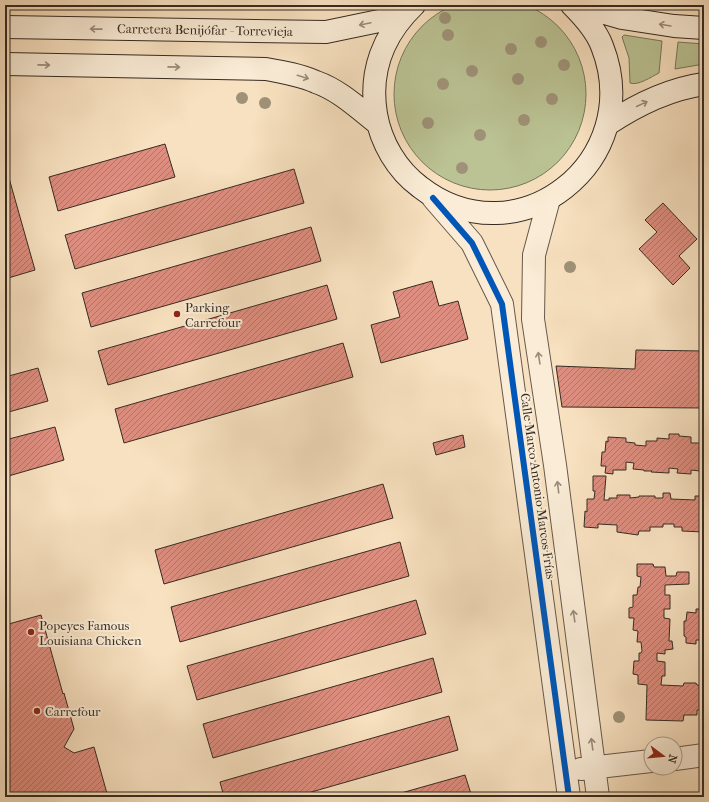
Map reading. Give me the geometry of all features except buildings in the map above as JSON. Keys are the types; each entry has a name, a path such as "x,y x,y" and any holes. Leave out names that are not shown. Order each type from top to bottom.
{"main road":[{"path":"408,10 389,34 380,55 375,78 374,100 377,123 389,153 408,178 434,198 456,208 479,213 503,213 527,208 549,199 578,178 599,148 608,124 612,97 610,71 602,45 589,23 572,5"},
{"path":"577,5 622,18 674,26 704,28"},
{"name":"Carretera Benijófar - Torrevieja","path":"5,27 326,32 408,10"},
{"path":"5,64 266,69 288,73 317,82 342,95 377,123"},
{"path":"608,124 629,110 664,94 690,86 704,84"},
{"name":"Calle Marco Antonio Marcos Frías","path":"434,198 472,243 502,304 569,797"},
{"name":"Calle Marco Antonio Marcos Frías","path":"549,199 534,255 533,319 556,465 598,797"},
{"path":"683,758 704,756"},
{"path":"566,771 643,762"}],"green space":[{"path":"481,-2 499,-2 527,5 544,14 558,26 570,40 579,57 586,85 586,103 579,131 570,148 558,162 544,174 527,183 499,190 481,190 453,183 436,174 422,162 410,148 398,122 394,103 394,85 401,57 410,40 422,26 436,14 462,2"},
{"path":"624,35 662,41 659,73 641,82 633,84 630,83 629,58 622,37"},
{"path":"678,42 704,44 704,64 675,69"}],"cycle path":[{"path":"433,198 472,243 502,304 569,797"}],"place":[{"name":"Parking Carrefour","path":"177,314"},
{"name":"Popeyes Famous Louisiana Chicken","path":"31,632"},
{"name":"Carrefour","path":"37,711"}]}
